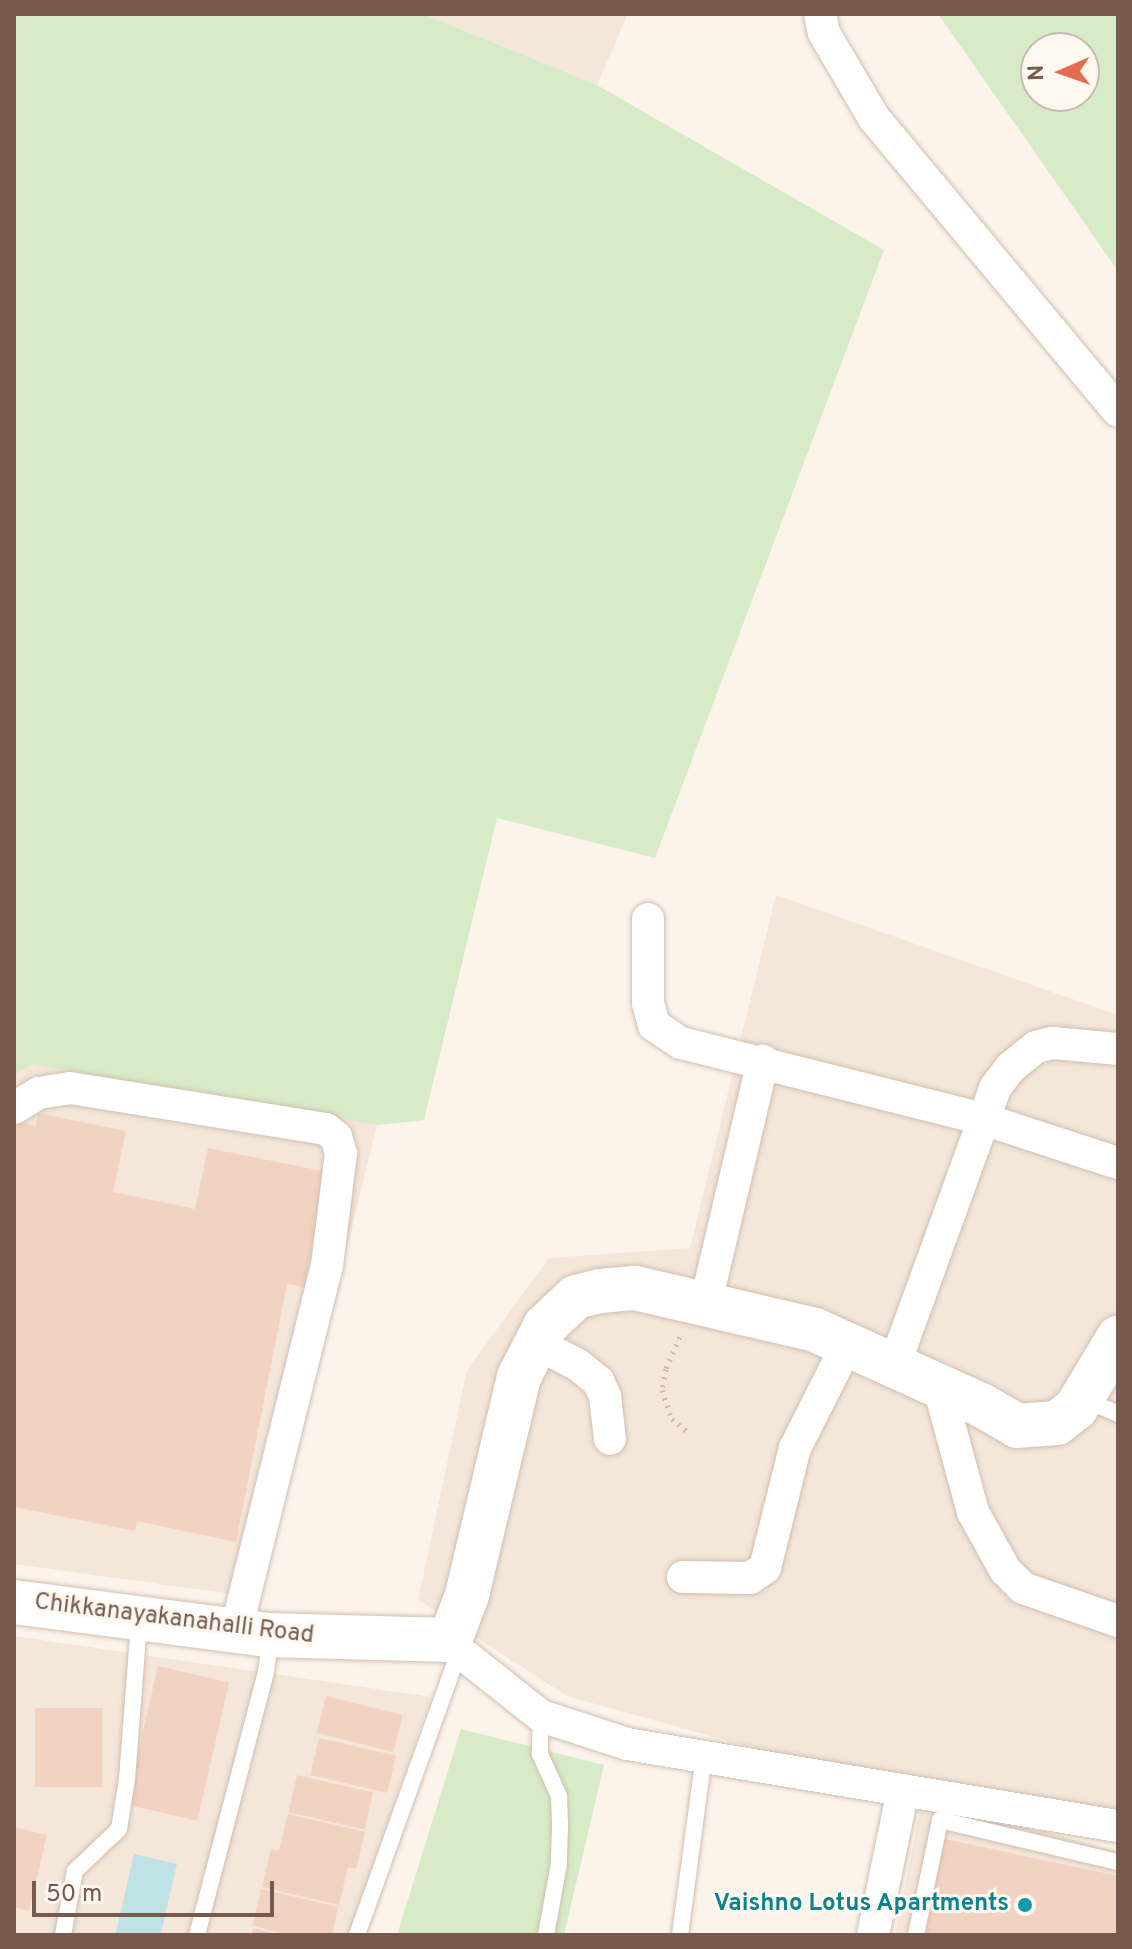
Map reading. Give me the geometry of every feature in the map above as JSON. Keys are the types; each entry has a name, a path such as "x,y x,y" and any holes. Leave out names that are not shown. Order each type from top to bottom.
{"main road":[{"path":"455,1645 519,1377 545,1326 576,1297 635,1288 815,1330 983,1406 1017,1426 1057,1423 1076,1408 1100,1406 1118,1338"},
{"name":"Chikkanayakanahalli Road","path":"14,1602 254,1633 455,1645"}],"street":[{"path":"820,14 824,33 874,118 1118,411"},
{"path":"648,919 648,1003 654,1025 681,1043 763,1061 983,1119 1118,1163"},
{"path":"894,1366 995,1088 1018,1060 1036,1047 1052,1043 1118,1049"},
{"path":"701,1301 763,1061"},
{"path":"14,1108 39,1093 70,1088 326,1129 336,1137 341,1153 327,1265 254,1633"},
{"path":"536,1343 578,1365 598,1381 605,1396 610,1439"},
{"path":"683,1577 750,1578 765,1568 795,1448 847,1345"},
{"path":"939,1387 973,1512 1005,1570 1023,1588 1118,1621"},
{"path":"455,1645 541,1716 627,1744 903,1790 1042,1827 1118,1826"},
{"path":"873,1935 903,1790"}],"lane":[{"path":"63,1935 75,1871 119,1829 127,1779 139,1618"},
{"path":"197,1935 263,1686 254,1633"},
{"path":"357,1935 455,1645"},
{"path":"541,1716 540,1754 547,1777 559,1796 560,1828 559,1864 546,1935"},
{"path":"680,1935 704,1756"},
{"path":"916,1935 940,1820 1042,1827 1118,1862"}],"path":[{"path":"688,1432 672,1419 662,1390 666,1369 701,1301"}],"shaded area":[{"path":"423,14 628,14 597,85"},
{"path":"776,895 1118,1015 1118,1810 828,1769 567,1696 418,1600 467,1370 549,1258 690,1248"},
{"path":"33,1064 377,1125 261,1598 14,1564 14,1075"},
{"path":"14,1636 431,1697 349,1935 14,1935"},
{"name":"Vaishno Lotus Apartments","path":"922,1799 1118,1851 1118,1935 895,1935"}],"green space":[{"path":"14,14 423,14 597,85 884,250 655,858 497,818 424,1120 377,1125 33,1064 14,1075"},
{"path":"938,14 1118,14 1118,271"},
{"path":"461,1729 604,1765 564,1935 397,1935"}],"water":[{"path":"134,1854 177,1864 160,1935 115,1935"}],"building":[{"path":"38,1113 126,1131 113,1192 195,1209 208,1148 327,1172 304,1287 287,1284 236,1542 137,1521 135,1531 14,1507 14,1121 36,1126"},
{"path":"158,1666 229,1682 197,1821 126,1804"},
{"path":"326,1696 403,1715 393,1752 317,1733"},
{"path":"35,1708 102,1708 102,1787 35,1787"},
{"path":"319,1738 396,1756 387,1793 310,1775"},
{"path":"297,1775 373,1793 364,1830 288,1812"},
{"path":"288,1814 365,1832 356,1869 348,1867 339,1905 262,1887 271,1849 279,1851"},
{"path":"14,1827 47,1835 29,1911 14,1907"},
{"name":"Vaishno Lotus Apartments","path":"945,1839 1118,1876 1118,1935 925,1935"},
{"path":"261,1889 338,1907 332,1935 290,1935 253,1926"},
{"path":"253,1928 279,1934 279,1935 252,1935"}],"place":[{"name":"Vaishno Lotus Apartments","path":"1025,1905"}]}
